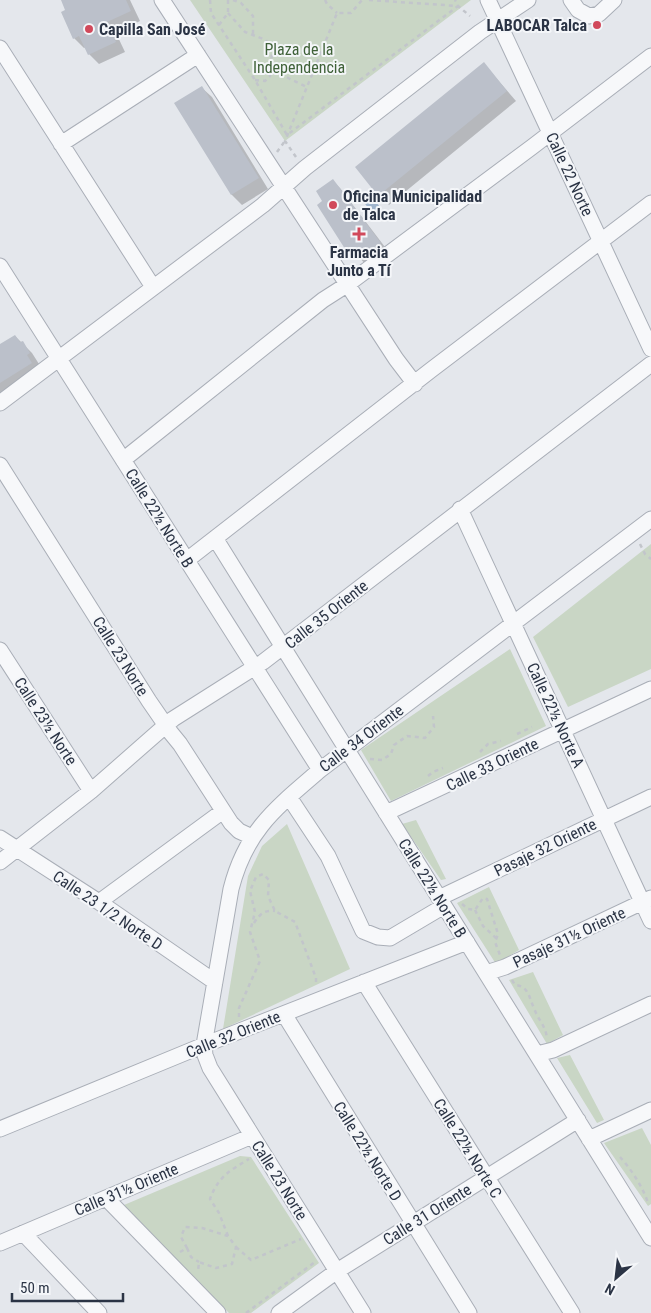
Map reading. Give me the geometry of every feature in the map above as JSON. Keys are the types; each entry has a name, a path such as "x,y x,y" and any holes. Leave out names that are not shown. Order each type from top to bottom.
{"street":[{"path":"162,0 396,358 415,384"},
{"name":"Calle 22 Norte","path":"488,0 651,349"},
{"path":"0,403 263,205 305,168 480,32 528,0"},
{"path":"571,0 578,10 589,16 598,14 614,0"},
{"path":"0,48 153,287"},
{"path":"61,144 198,55"},
{"path":"123,460 323,300 348,284 551,133 651,56"},
{"path":"187,560 431,370 651,203"},
{"name":"Calle 22½ Norte B","path":"0,266 320,770"},
{"name":"Calle 35 Oriente","path":"0,862 91,791 165,725 283,647 651,364"},
{"name":"Calle 23 Norte","path":"0,465 165,725 180,744 223,811 235,827 252,837"},
{"name":"Calle 22½ Norte A","path":"460,510 514,622 604,819 647,900 651,921"},
{"name":"Calle 34 Oriente","path":"204,1045 231,889 240,860 252,837 274,810 347,749 651,519"},
{"name":"Calle 22½ Norte B","path":"215,538 589,1138 646,1220 651,1238"},
{"name":"Calle 23½ Norte","path":"0,650 91,791"},
{"name":"Calle 33 Oriente","path":"386,813 651,689"},
{"name":"Pasaje 32 Oriente","path":"289,797 328,856 363,931 378,938 390,938 442,902 455,890 651,797"},
{"path":"99,902 223,811"},
{"name":"Calle 23 1/2 Norte D","path":"0,838 99,902 215,982"},
{"name":"Pasaje 31½ Oriente","path":"486,973 505,967 647,900"},
{"name":"Calle 32 Oriente","path":"0,1129 204,1045 467,942"},
{"name":"Calle 22½ Norte C","path":"364,982 572,1313"},
{"path":"537,1054 553,1050 651,1004"},
{"name":"Calle 22½ Norte D","path":"284,1014 469,1313"},
{"name":"Calle 23 Norte","path":"204,1045 205,1055 210,1068 363,1313"},
{"path":"589,1138 651,1110"},
{"name":"Calle 31 Oriente","path":"279,1313 337,1271 578,1120"},
{"name":"Calle 31½ Oriente","path":"0,1242 106,1198 256,1142"},
{"path":"106,1198 218,1313"},
{"path":"23,1233 99,1313"}],"path":[{"path":"210,0 211,13 288,135"},
{"path":"218,25 228,13 228,0"},
{"path":"233,0 241,3 253,16 253,35"},
{"path":"326,0 326,4 336,13 350,12 362,0"},
{"path":"369,0 458,6"},
{"path":"455,0 458,6 470,16"},
{"path":"288,135 458,6"},
{"path":"228,13 245,32 266,40 272,51 270,76 266,81 255,80"},
{"path":"305,168 285,141 336,13"},
{"path":"271,68 290,80 307,87"},
{"path":"368,758 382,760 391,754 394,745 408,736 425,738 434,727 433,716"},
{"path":"239,1032 239,1008 260,961 250,932 255,912 250,891 256,877 263,874 269,880 268,896 275,911"},
{"path":"455,890 460,902 468,909 475,910"},
{"path":"475,910 483,898 487,898 498,934 496,942 505,967 515,985 521,985 528,991 534,1008 546,1027 547,1038 553,1050"},
{"path":"252,925 259,915 267,910 275,911 295,922 316,978 316,1001"},
{"path":"475,910 483,926 496,938"},
{"path":"256,1142 251,1158 222,1178 215,1185 210,1199 219,1213 228,1236 236,1248 251,1260 303,1238 312,1232"},
{"path":"228,1236 202,1228 185,1227 181,1237 191,1257 216,1268 232,1264 236,1248"},
{"path":"157,1250 180,1252 187,1248"},
{"path":"246,1313 326,1253"},
{"path":"198,1276 199,1262"}],"green space":[{"name":"Plaza de la Independencia","path":"190,0 471,0 285,141"},
{"path":"651,544 651,669 568,707 533,637"},
{"path":"510,649 546,726 391,801 361,750"},
{"path":"416,820 446,879 441,880 402,824"},
{"path":"287,824 350,969 223,1029 248,876 262,846"},
{"path":"489,887 519,950 496,964 457,903"},
{"path":"533,972 563,1035 547,1044 509,980"},
{"path":"570,1055 604,1120 597,1123 557,1058"},
{"path":"642,1128 651,1145 651,1204 648,1206 604,1143"},
{"path":"240,1156 251,1157 319,1263 251,1313 229,1313 124,1205"}],"water":[{"path":"372,196 382,210 374,216 363,201"}],"building":[{"name":"Capilla San José","path":"61,0 126,0 131,11 107,22 116,42 88,55 79,36 73,39 61,12 65,10"},
{"path":"484,62 507,91 378,196 355,167"},
{"path":"202,86 259,178 231,195 174,103"},
{"path":"333,179 381,243 359,260 352,248 347,252 317,205 322,201 316,191"},
{"path":"15,335 20,342 23,341 30,353 27,355 32,363 0,383 0,344"}],"place":[{"name":"LABOCAR Talca","path":"597,25"},
{"name":"Capilla San José","path":"89,29"},
{"name":"Oficina Municipalidad de Talca","path":"333,205"},
{"name":"Farmacia Junto a Tí","path":"359,234"}]}
